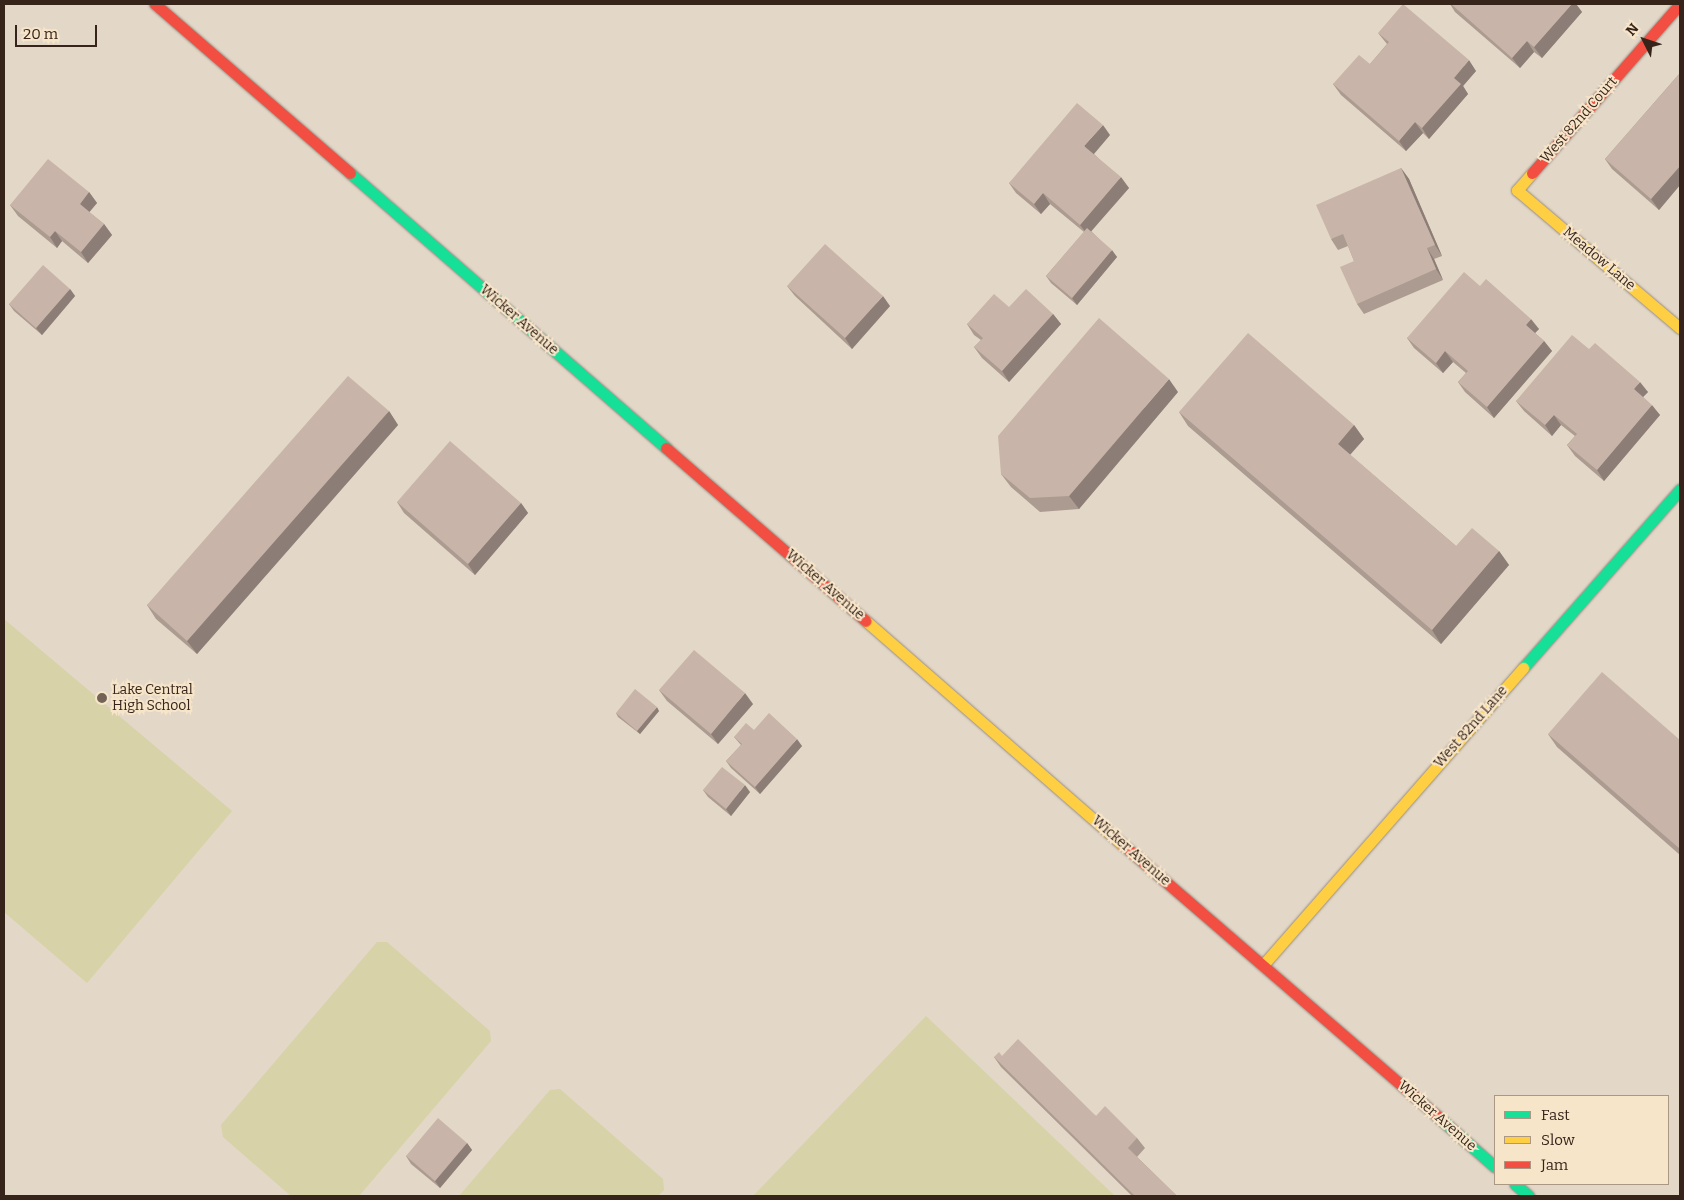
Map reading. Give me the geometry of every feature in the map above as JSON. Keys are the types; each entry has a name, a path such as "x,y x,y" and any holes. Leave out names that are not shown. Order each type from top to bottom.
{"main road":[{"name":"Wicker Avenue","path":"155,4 1494,1166"},
{"name":"West 82nd Court","path":"1518,190 1680,4"},
{"name":"Meadow Lane","path":"1518,190 1680,328"},
{"name":"West 82nd Lane","path":"1263,965 1680,489"},
{"path":"1516,1185 1529,1196"}],"shaded area":[{"path":"4,619 232,811 87,983 4,912"},
{"path":"377,942 387,942 490,1031 491,1041 359,1196 291,1196 223,1137 221,1125"},
{"path":"926,1016 1115,1196 753,1196"},
{"path":"560,1089 663,1179 664,1190 658,1196 459,1196 550,1090"}],"building":[{"path":"1403,4 1469,60 1454,78 1461,84 1422,128 1415,122 1399,141 1333,84 1359,55 1370,64 1389,42 1378,33"},
{"path":"1451,4 1572,4 1534,47 1527,41 1512,58"},
{"path":"1680,73 1680,166 1651,199 1605,159"},
{"path":"1077,103 1103,125 1084,146 1121,177 1080,225 1043,193 1034,204 1009,183"},
{"path":"48,159 89,192 80,204 104,224 81,252 55,231 50,237 10,205"},
{"path":"1401,168 1435,245 1427,248 1436,269 1357,304 1340,267 1354,261 1343,234 1331,239 1316,205"},
{"path":"1087,228 1112,250 1072,298 1046,276"},
{"path":"825,244 883,296 845,338 787,286"},
{"path":"43,265 70,289 36,328 9,304"},
{"path":"1464,272 1480,286 1486,279 1531,319 1526,325 1544,341 1487,407 1458,382 1468,371 1445,351 1436,363 1407,338"},
{"path":"1026,289 1053,314 1002,371 974,347 983,338 967,324 994,294 1009,307"},
{"path":"1099,318 1169,379 1069,496 1030,498 1001,474 998,436"},
{"path":"1248,333 1354,425 1338,444 1456,546 1472,528 1499,551 1432,630 1179,412"},
{"path":"1572,335 1589,349 1595,343 1640,382 1634,389 1652,405 1597,470 1567,445 1577,434 1554,415 1545,425 1516,401"},
{"path":"348,376 389,411 187,641 147,605"},
{"path":"450,441 521,503 468,564 397,502"},
{"path":"694,650 745,693 711,734 659,690"},
{"path":"1602,672 1680,740 1680,849 1548,734"},
{"path":"635,689 657,707 637,731 616,713"},
{"path":"769,713 797,739 755,787 726,761 742,744 734,737 746,723 754,730"},
{"path":"722,767 745,785 726,809 703,790"},
{"path":"1018,1039 1096,1116 1105,1106 1137,1138 1128,1148 1177,1196 1135,1196 994,1057 999,1052 1002,1056"},
{"path":"438,1118 467,1143 435,1181 406,1156"}],"traffic: fast":[{"path":"350,173 666,448"},
{"path":"1523,668 1680,489"},
{"path":"1437,1116 1494,1166"},
{"path":"1516,1185 1529,1196"}],"traffic: slow":[{"path":"1532,173 1517,190 1680,328"},
{"path":"866,621 1122,844"},
{"path":"1263,965 1523,668"}],"traffic: jam":[{"path":"155,4 350,173"},
{"path":"1532,173 1680,4"},
{"path":"666,448 866,621"},
{"path":"1122,844 1437,1116"}],"place":[{"name":"Lake Central High School","path":"102,698"}]}
